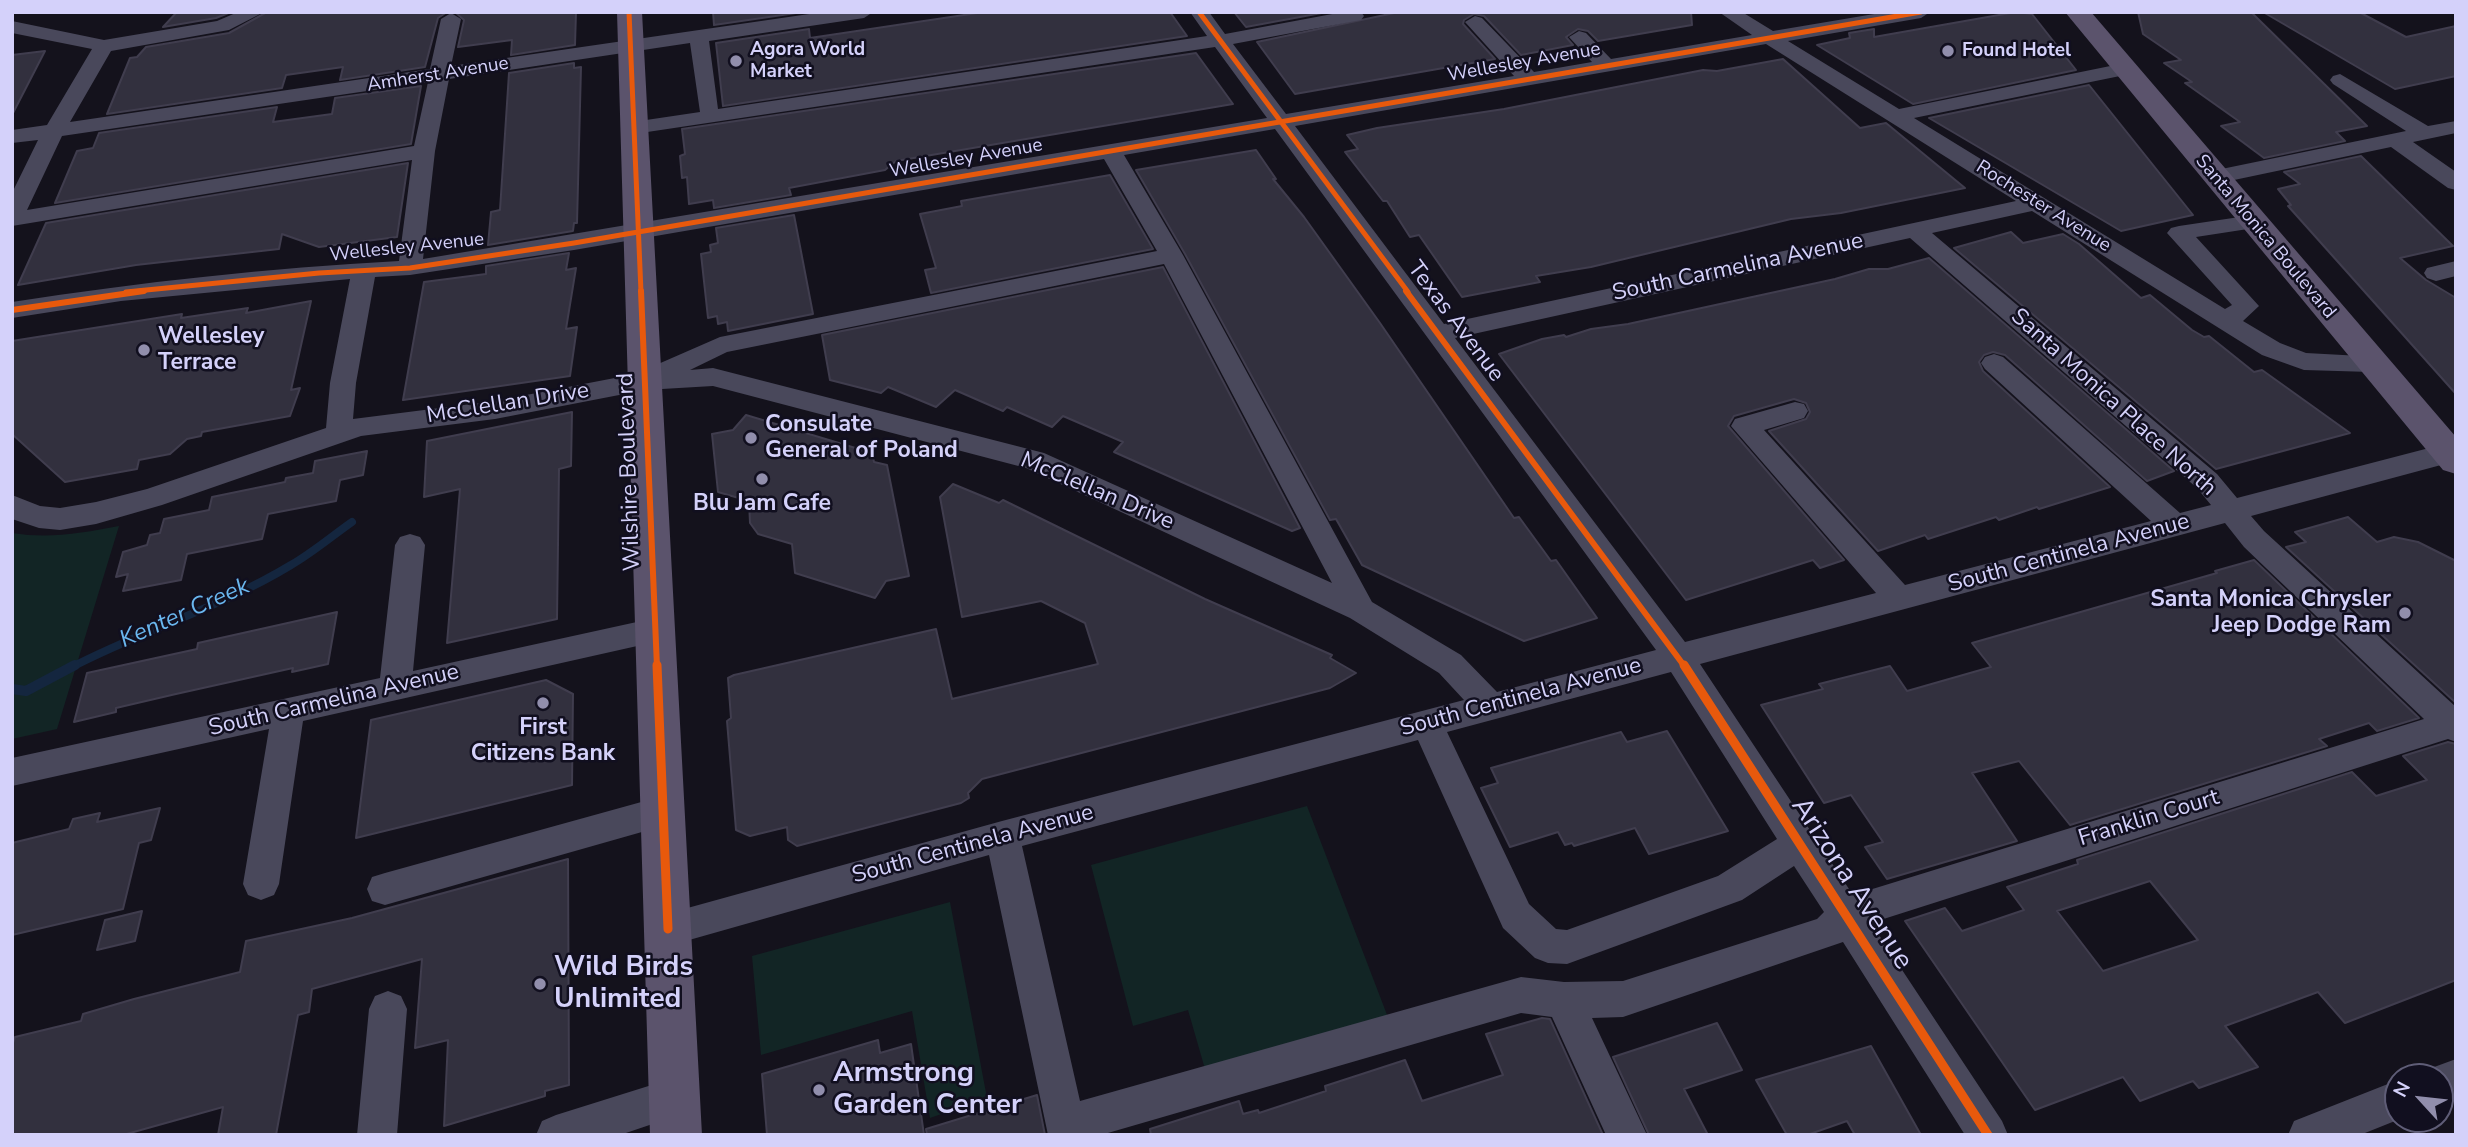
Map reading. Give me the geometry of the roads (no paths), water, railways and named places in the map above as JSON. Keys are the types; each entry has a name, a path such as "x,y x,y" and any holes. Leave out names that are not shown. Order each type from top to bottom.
{"main road":[{"name":"Wilshire Boulevard","path":"629,12 675,1116"},
{"name":"Santa Monica Boulevard","path":"2077,12 2371,363 2453,455"}],"street":[{"path":"12,27 104,46 222,26 255,12"},
{"name":"Amherst Avenue","path":"12,137 699,37 833,14 864,12"},
{"name":"Texas Avenue","path":"1199,12 1678,656"},
{"name":"Rochester Avenue","path":"1728,12 2271,349 2304,361 2371,363"},
{"name":"Wellesley Avenue","path":"12,310 121,293 410,268 639,232 1921,12"},
{"path":"634,128 1219,40 1354,16"},
{"path":"410,268 424,152 437,75 444,59 451,19"},
{"path":"1475,22 1528,78"},
{"path":"699,37 708,108"},
{"path":"1579,37 1606,65"},
{"path":"12,219 55,131 104,46"},
{"path":"1894,116 2125,69"},
{"path":"2340,80 2425,134"},
{"path":"2215,177 2456,127"},
{"path":"2395,140 2456,183"},
{"path":"1110,150 1171,256 1361,610"},
{"path":"12,219 424,152"},
{"name":"South Carmelina Avenue","path":"1439,332 2037,203"},
{"path":"2226,320 2247,306 2179,233 2253,222"},
{"name":"Santa Monica Place North","path":"1915,230 2207,481 2254,539 2453,726"},
{"path":"645,381 720,345 1171,256"},
{"path":"339,431 342,383 363,271"},
{"path":"1994,363 2175,526"},
{"name":"McClellan Drive","path":"12,505 18,510 39,517 60,519 96,513 152,498 339,431 381,422 495,410 645,381 713,377 1034,460 1361,610 1450,664 1490,706"},
{"path":"1795,411 1745,426 1899,599"},
{"name":"South Centinela Avenue","path":"668,929 1426,722 2453,455"},
{"path":"395,687 410,545"},
{"name":"South Carmelina Avenue","path":"12,772 655,630"},
{"name":"Arizona Avenue","path":"1678,656 1988,1135"},
{"path":"261,884 288,711"},
{"path":"1426,722 1516,916 1548,946 1567,947 1730,888 1800,845"},
{"name":"Franklin Court","path":"1067,1130 1521,995 1564,1000 1623,999 1828,932 1847,914 2453,726"},
{"path":"385,889 663,811"},
{"path":"1002,836 1067,1130"},
{"path":"1564,1000 1628,1135"},
{"path":"377,1135 388,1009"},
{"path":"2308,1135 2384,1105"},
{"path":"556,1135 675,1116"}],"waterway":[{"name":"Kenter Creek","path":"72,667 265,580 307,555 352,522"},
{"name":"Kenter Creek","path":"12,689 26,691 75,665"}],"place":[{"name":"Found Hotel","path":"1948,51"},
{"name":"Agora World Market","path":"736,61"},
{"name":"Wellesley Terrace","path":"144,350"},
{"name":"Consulate General of Poland","path":"751,438"},
{"name":"Blu Jam Cafe","path":"762,479"},
{"name":"Santa Monica Chrysler Jeep Dodge Ram","path":"2405,613"},
{"name":"First Citizens Bank","path":"543,703"},
{"name":"Wild Birds Unlimited","path":"540,984"},
{"name":"Armstrong Garden Center","path":"819,1090"}]}
